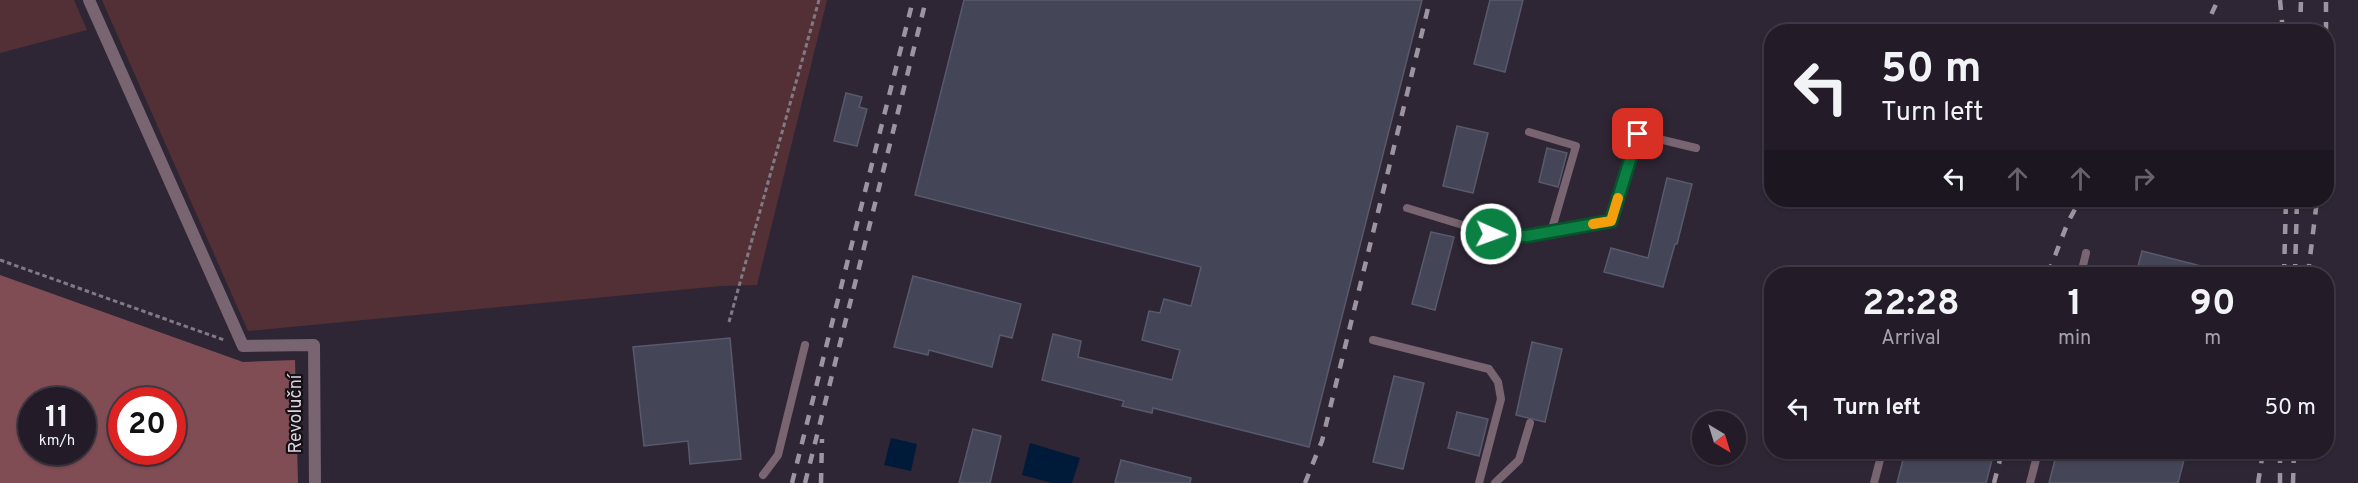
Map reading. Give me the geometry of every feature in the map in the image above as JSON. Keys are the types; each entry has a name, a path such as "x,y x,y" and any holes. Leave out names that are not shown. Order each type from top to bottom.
{"street":[{"path":"89,0 243,346"},
{"name":"Revoluční","path":"243,346 314,345 315,483"}],"lane":[{"path":"1529,132 1576,146 1551,232"},
{"path":"1407,208 1491,234 1527,236 1611,221 1638,134 1696,148"},
{"path":"2083,267 2086,252"},
{"path":"1373,340 1489,369 1498,382 1501,399 1479,483"},
{"path":"763,475 778,455 805,345"},
{"path":"1495,483 1519,460 1530,423"},
{"path":"1874,483 1880,459"},
{"path":"2030,483 2036,459"}],"path":[{"path":"729,322 819,0"},
{"path":"0,260 243,346"}],"shaded area":[{"path":"0,0 74,0 87,30 0,53"},
{"path":"102,0 827,0 757,285 721,286 248,331"},
{"path":"0,275 243,362 295,360 298,483 0,483"}],"water":[{"path":"891,438 917,444 911,471 884,465"},
{"path":"1030,443 1080,458 1072,483 1052,483 1022,475"}],"building":[{"path":"964,0 1422,0 1309,447 1153,408 1152,413 1122,406 1124,401 1042,380 1053,334 1081,341 1078,357 1172,380 1180,350 1142,340 1149,311 1160,313 1164,299 1191,306 1201,267 915,195"},
{"path":"1490,0 1523,0 1505,72 1474,64"},
{"path":"846,93 862,97 859,107 867,109 857,146 834,141"},
{"path":"1457,126 1488,133 1473,193 1443,186"},
{"path":"1547,148 1567,153 1558,187 1539,182"},
{"path":"1667,178 1692,184 1677,244 1675,244 1663,287 1604,272 1611,248 1648,258"},
{"path":"1431,232 1454,237 1435,310 1412,304"},
{"path":"2142,251 2205,267 2138,267"},
{"path":"913,276 1021,304 1012,338 1000,335 992,367 929,350 928,355 894,347"},
{"path":"730,338 741,459 690,464 688,441 644,446 633,347"},
{"path":"1532,342 1562,349 1545,422 1516,415"},
{"path":"1394,376 1424,383 1403,469 1373,462"},
{"path":"1457,412 1488,419 1479,456 1448,448"},
{"path":"973,429 1001,436 990,483 959,483"},
{"path":"1903,459 1992,459 1986,483 1897,483"},
{"path":"2055,459 2184,459 2178,483 2049,483"},
{"path":"1121,460 1191,478 1190,483 1115,483"}],"railway":[{"path":"792,483 913,0"},
{"path":"805,483 926,0"},
{"path":"1305,483 1322,441 1430,0"},
{"path":"2207,24 2218,0"},
{"path":"2280,0 2282,24"},
{"path":"2300,24 2301,0"},
{"path":"2326,0 2326,24"},
{"path":"2051,267 2076,207"},
{"path":"2284,267 2286,207"},
{"path":"2295,267 2297,207"},
{"path":"2309,267 2316,207"},
{"path":"821,483 822,439"},
{"path":"1994,483 2000,459"},
{"path":"2258,483 2262,459"},
{"path":"2280,459 2280,483"},
{"path":"2293,483 2294,459"}],"slow traffic":[{"path":"1593,224 1611,221 1618,198"}],"route":[{"path":"1491,234 1527,236 1611,221 1638,134"}]}
